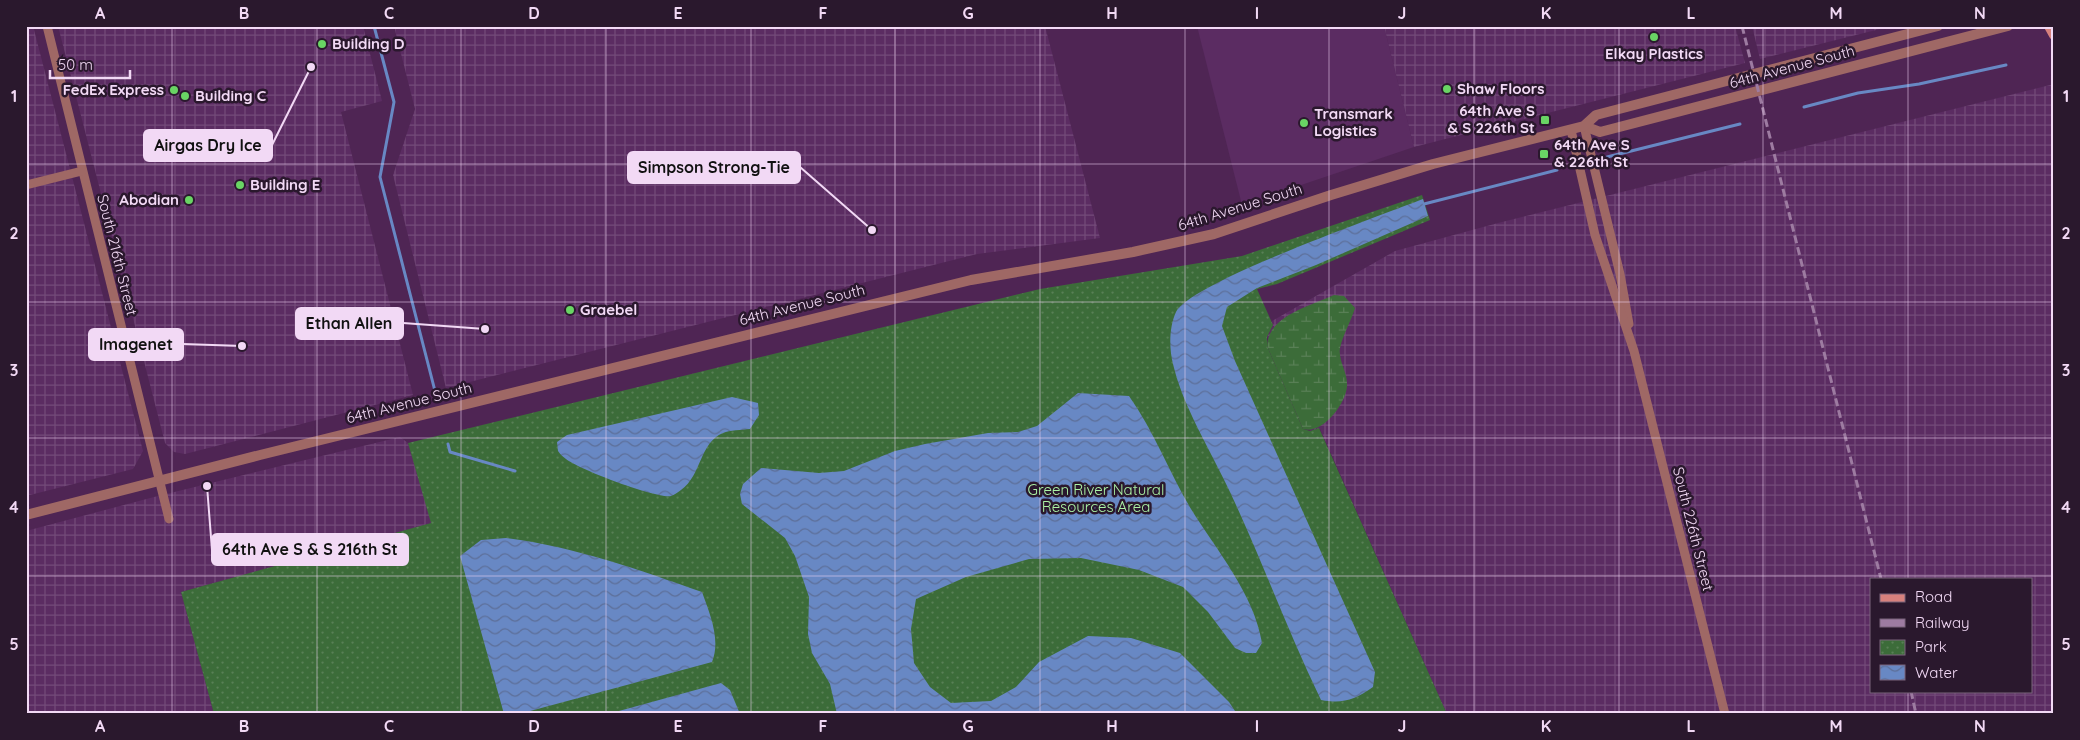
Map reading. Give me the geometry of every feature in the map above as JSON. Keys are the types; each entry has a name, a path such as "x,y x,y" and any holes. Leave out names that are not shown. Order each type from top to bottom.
{"main road":[{"path":"2048,26 2054,34"}],"street":[{"name":"South 216th Street","path":"47,26 169,519"},
{"name":"64th Avenue South","path":"26,515 980,278 1133,252 1214,234 1331,194 1433,164 1584,126 1596,115 1938,26"},
{"name":"64th Avenue South","path":"1584,126 1600,132 2008,26"},
{"name":"South 226th Street","path":"1584,126 1620,274 1634,351 1725,714"},
{"name":"South 226th Street","path":"1571,130 1595,235 1634,351"},
{"path":"26,186 82,170"}],"shaded area":[{"path":"26,26 33,26 143,451 133,469 26,496"},
{"path":"58,26 363,26 382,101 341,112 413,395 185,454 174,452 165,443"},
{"path":"394,26 1045,26 1100,238 977,254 446,388 393,175 415,109"},
{"path":"1197,26 1384,26 1414,147 1242,205"},
{"path":"1384,26 1735,26 1745,63 1414,147"},
{"path":"1752,26 1892,26 1760,59"},
{"path":"2054,84 2054,714 1447,714 1320,429 1310,431 1267,337 1273,325 1272,321 1395,251 1498,223"},
{"path":"400,437 408,443 432,523 181,592 214,714 26,714 26,531 154,497"}],"green space":[{"name":"Green River Natural Resources Area","path":"1422,195 1430,220 1277,284 1257,289 1273,325 1267,337 1267,346 1303,429 1310,431 1319,428 1447,714 214,714 181,592 431,523 408,443 1040,289 1242,256"},
{"path":"1334,295 1344,296 1355,308 1340,348 1340,358 1347,381 1346,393 1338,409 1325,423 1310,430 1303,429 1267,346 1269,336 1282,320 1292,313"}],"water":[{"path":"1423,199 1428,216 1316,265 1257,288 1227,307 1222,326 1235,361 1375,672 1373,687 1360,695 1342,701 1321,700 1223,476 1183,396 1172,358 1170,338 1172,324 1176,312 1189,299 1215,284 1290,250"},
{"path":"1078,393 1129,396 1138,409 1191,509 1243,590 1258,625 1262,643 1256,653 1246,653 1235,648 1208,612 1183,587 1139,570 1081,558 1029,559 966,577 916,599 911,629 914,663 930,687 951,703 991,701 1016,687 1039,662 1088,636 1131,638 1180,653 1229,702 1237,714 837,714 830,684 812,653 808,634 809,597 795,556 785,538 742,504 740,494 743,484 761,468 819,473 844,471 895,451 925,444 988,433 1018,432 1037,426"},
{"path":"732,397 758,403 759,415 750,429 726,432 715,438 709,444 688,484 671,496 650,493 601,476 573,464 558,451 557,442 567,435"},
{"path":"506,538 581,553 630,567 702,592 715,636 712,662 519,714 504,714 460,556 481,540"},
{"path":"721,683 730,690 740,714 608,714"}],"waterway":[{"path":"374,26 394,102 380,177 435,391"},
{"path":"1804,107 1858,93 1919,84 2006,65"},
{"path":"1607,157 1740,124"},
{"path":"1424,204 1557,170"},
{"path":"448,444 450,452 515,471"}],"railway":[{"path":"1742,26 1881,578"},
{"path":"1911,692 1916,714"}],"place":[{"name":"Elkay Plastics","path":"1654,37"},
{"name":"Building D","path":"322,44"},
{"name":"Airgas Dry Ice","path":"311,67"},
{"name":"Shaw Floors","path":"1447,89"},
{"name":"FedEx Express","path":"174,90"},
{"name":"Building C","path":"185,96"},
{"name":"64th Ave S & S 226th St","path":"1545,120"},
{"name":"Transmark Logistics","path":"1304,123"},
{"name":"64th Ave S & 226th St","path":"1544,154"},
{"name":"Building E","path":"240,185"},
{"name":"Abodian","path":"189,200"},
{"name":"Simpson Strong-Tie","path":"872,230"},
{"name":"Graebel","path":"570,310"},
{"name":"Ethan Allen","path":"485,329"},
{"name":"Imagenet","path":"242,346"},
{"name":"64th Ave S & S 216th St","path":"207,486"}]}
